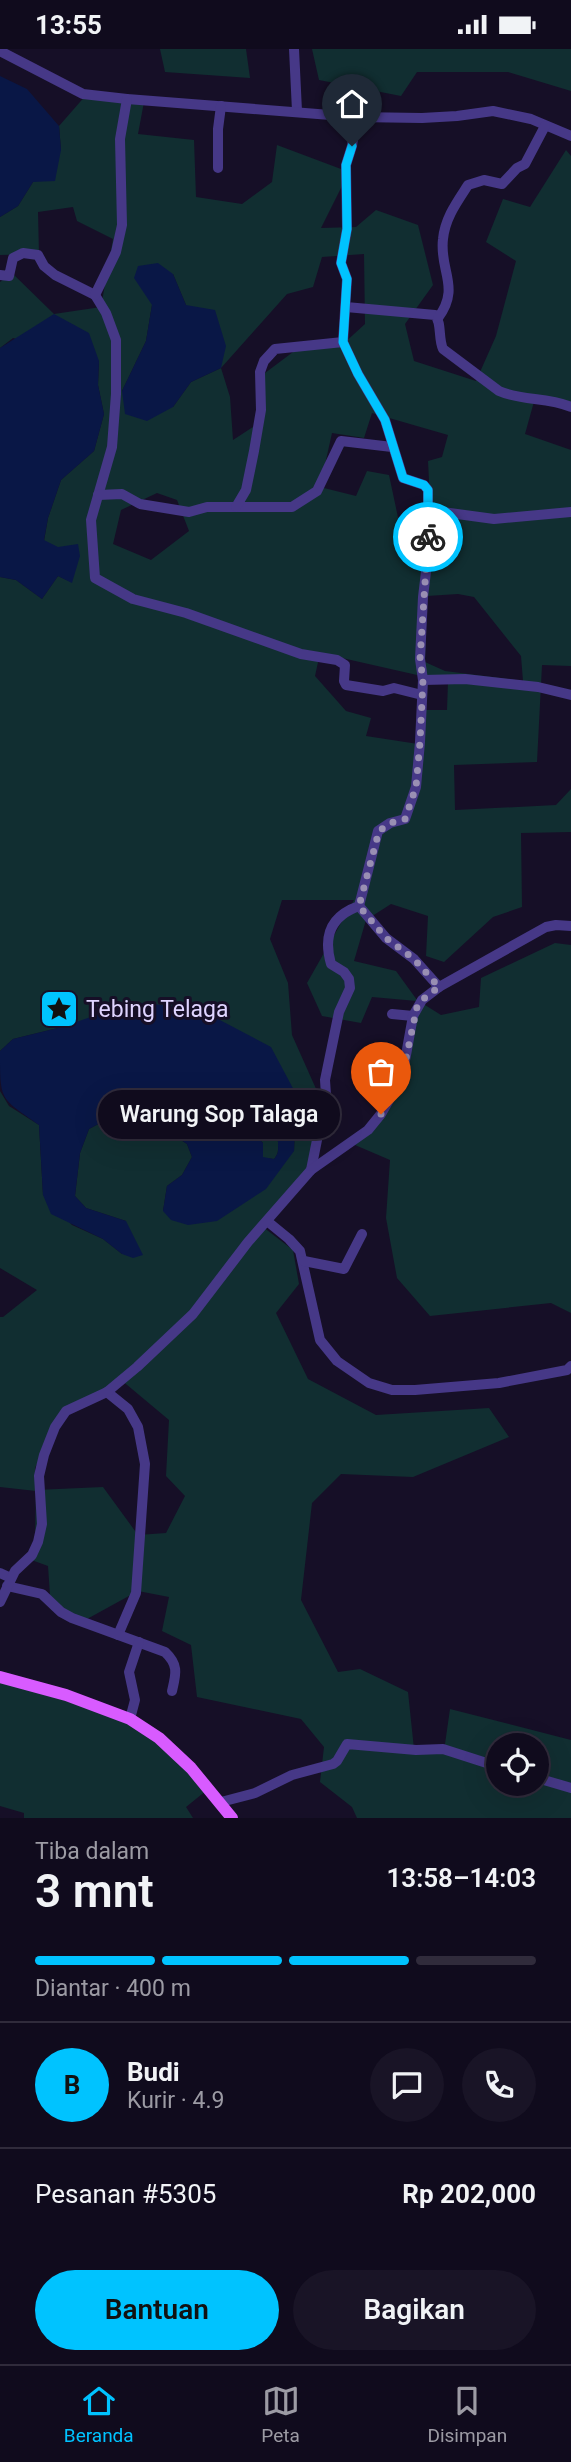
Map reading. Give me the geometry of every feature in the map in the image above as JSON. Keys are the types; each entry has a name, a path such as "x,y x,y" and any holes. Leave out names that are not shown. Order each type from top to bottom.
{"main road":[{"path":"0,1677 66,1695 130,1719 159,1738 191,1768 232,1818"}],"street":[{"path":"293,49 297,111"},
{"path":"0,51 83,93 127,99 356,117 457,117 493,111 531,118 571,136"},
{"path":"94,295 101,286 116,252 122,225 120,139 127,99"},
{"path":"218,168 221,106"},
{"path":"311,1170 339,1012 350,988 349,979 344,972 331,964 327,949 329,932 336,919 359,906 379,831 390,823 405,819 416,787 423,680 420,659 428,555 428,490 424,485 403,478 385,420 343,342 347,279 341,263 347,229 346,165 356,117"},
{"path":"438,319 447,306 449,292 442,241 448,218 468,185 484,180 502,184 517,168 525,164 545,126"},
{"path":"0,275 9,276 13,258 23,253 38,255 44,266 55,275 94,295 106,313 116,340 111,447 91,520 95,578 132,599 186,613 301,653 337,660 345,664 346,685 383,691 394,688 422,695"},
{"path":"346,307 435,315 443,349 499,391 507,395 571,407"},
{"path":"236,507 246,490 254,451 261,410 261,372 264,361 275,349 343,342"},
{"path":"98,495 121,494 140,504 189,512 207,507 292,507 317,491 341,441 392,447"},
{"path":"428,510 494,519 571,512"},
{"path":"423,680 465,679 538,687 571,695"},
{"path":"359,906 386,938 414,959 439,987"},
{"path":"0,1602 9,1582 32,1555 38,1542 42,1524 39,1476 55,1427 66,1411 107,1392 137,1367 193,1314 248,1242 311,1170 360,1137 381,1114 402,1077 414,1016 422,1000 439,987 547,927 571,926"},
{"path":"392,1014 414,1016"},
{"path":"267,1221 300,1251 320,1339 337,1361 369,1383 392,1390 499,1383 566,1370 571,1366"},
{"path":"304,1261 344,1269 362,1234"},
{"path":"107,1392 128,1409 138,1427 145,1464 136,1593 118,1635"},
{"path":"0,1573 9,1582 42,1594 61,1612 72,1618 165,1652 173,1659 177,1669 172,1691"},
{"path":"130,1719 135,1700 129,1672 139,1642"},
{"path":"221,1802 255,1794 292,1775 333,1764 347,1744 416,1750 443,1749 486,1763"},
{"path":"549,1782 571,1788"}],"green space":[{"path":"160,49 246,49 250,78 165,72"},
{"path":"312,49 571,49 571,91 508,72 417,72 401,96 319,80"},
{"path":"87,94 144,102 138,134 194,140 196,197 242,204 272,182 277,145 349,172 321,228 356,227 376,210 418,225 433,285 405,324 414,361 476,381 496,336 516,261 486,242 503,199 530,207 566,150 571,156 571,406 535,398 525,434 571,450 571,666 542,665 537,762 454,765 455,810 556,805 571,789 571,832 521,833 522,907 493,917 444,962 426,956 428,916 391,904 366,920 354,961 396,971 417,1000 441,1015 479,1007 481,978 555,943 571,945 571,1313 551,1303 430,1316 397,1278 386,1218 390,1160 355,1145 402,1077 417,1001 372,997 361,1023 322,1016 307,983 354,900 282,900 270,939 288,983 292,1035 321,1100 309,1170 263,1227 293,1250 299,1284 276,1313 308,1379 376,1415 489,1408 509,1437 413,1477 341,1474 312,1503 301,1600 338,1672 360,1669 408,1692 414,1749 444,1751 450,1709 544,1733 486,1733 486,1796 549,1796 549,1734 571,1740 571,1818 357,1818 352,1807 320,1782 324,1747 301,1719 197,1697 191,1645 162,1631 169,1597 138,1591 87,1619 51,1610 48,1566 26,1558 35,1539 36,1491 0,1487 0,1317 37,1290 0,1268 0,1091 9,1106 39,1125 43,1195 72,1225 103,1239 122,1254 126,1221 86,1208 75,1196 80,1153 89,1129 113,1116 152,1121 187,1144 192,1157 182,1175 167,1186 163,1211 294,1151 296,1094 62,1027 13,1039 0,1051 0,577 16,580 42,599 58,576 71,582 58,548 44,541 48,518 61,480 94,451 104,414 98,385 99,361 13,338 0,348 0,282 12,273 54,314 101,307 113,239 77,221 73,207 38,212 39,254 0,255 0,217 18,206 33,182 61,150 59,126","holes":["364,254 365,324 342,345 305,343 257,379 259,423 233,440 230,397 221,368 287,294 313,287 322,257","173,274 186,305 221,368 191,382 173,407 122,391 146,341 152,305","372,413 448,435 442,457 428,461 431,520 455,522 455,553 406,555 389,475 367,471 356,496 320,487 332,433 364,438","157,493 177,500 189,531 151,560 113,544 121,510","458,594 474,597 521,656 523,681 445,671 425,662 427,596","320,653 448,682 447,710 425,710 418,744 366,736 371,718 346,711 315,676","120,1379 169,1420 166,1476 185,1496 166,1533 138,1535 103,1487 36,1490 35,1468 61,1416"]},
{"path":"256,1104 269,1111 275,1119 278,1150 274,1159 263,1158 263,1143 252,1132 243,1114"},
{"path":"0,1680 131,1722 173,1754 207,1790 186,1807 193,1818 24,1818 24,1813 0,1806"}],"water":[{"path":"0,76 27,89 59,126 61,150 55,181 33,182 18,206 0,217"},
{"path":"158,263 173,274 186,305 215,310 226,346 221,368 191,382 173,407 147,421 125,414 122,391 146,341 152,305 134,278 138,266"},
{"path":"54,314 89,333 99,361 98,385 104,414 94,451 61,480 48,518 44,540 58,547 78,544 80,556 72,583 58,576 42,599 16,580 0,577 0,348"},
{"path":"143,1003 199,1009 271,1047 296,1094 294,1151 266,1189 217,1221 188,1225 171,1220 163,1211 167,1186 182,1175 192,1157 187,1144 152,1120 113,1116 89,1129 80,1153 75,1196 86,1208 126,1221 143,1255 133,1258 122,1254 103,1239 51,1214 43,1195 39,1125 10,1103 5,1097 1,1080 0,1051 13,1039 62,1027 122,1006","holes":["256,1104 269,1111 275,1119 278,1150 274,1159 263,1157 263,1143 252,1132 243,1114"]}],"way so far":[{"path":"381,1114 402,1077 417,1007 439,987 414,959 386,938 359,906 379,831 390,823 405,819 416,787 423,680 420,659 428,537"}],"place":[{"name":"Tebing Telaga","path":"59,1009"},
{"name":"Warung Sop Talaga","path":"381,1114"}],"route":[{"path":"352,146 346,165 347,229 341,263 347,279 343,342 385,420 403,478 424,485 428,490 428,537"}]}
